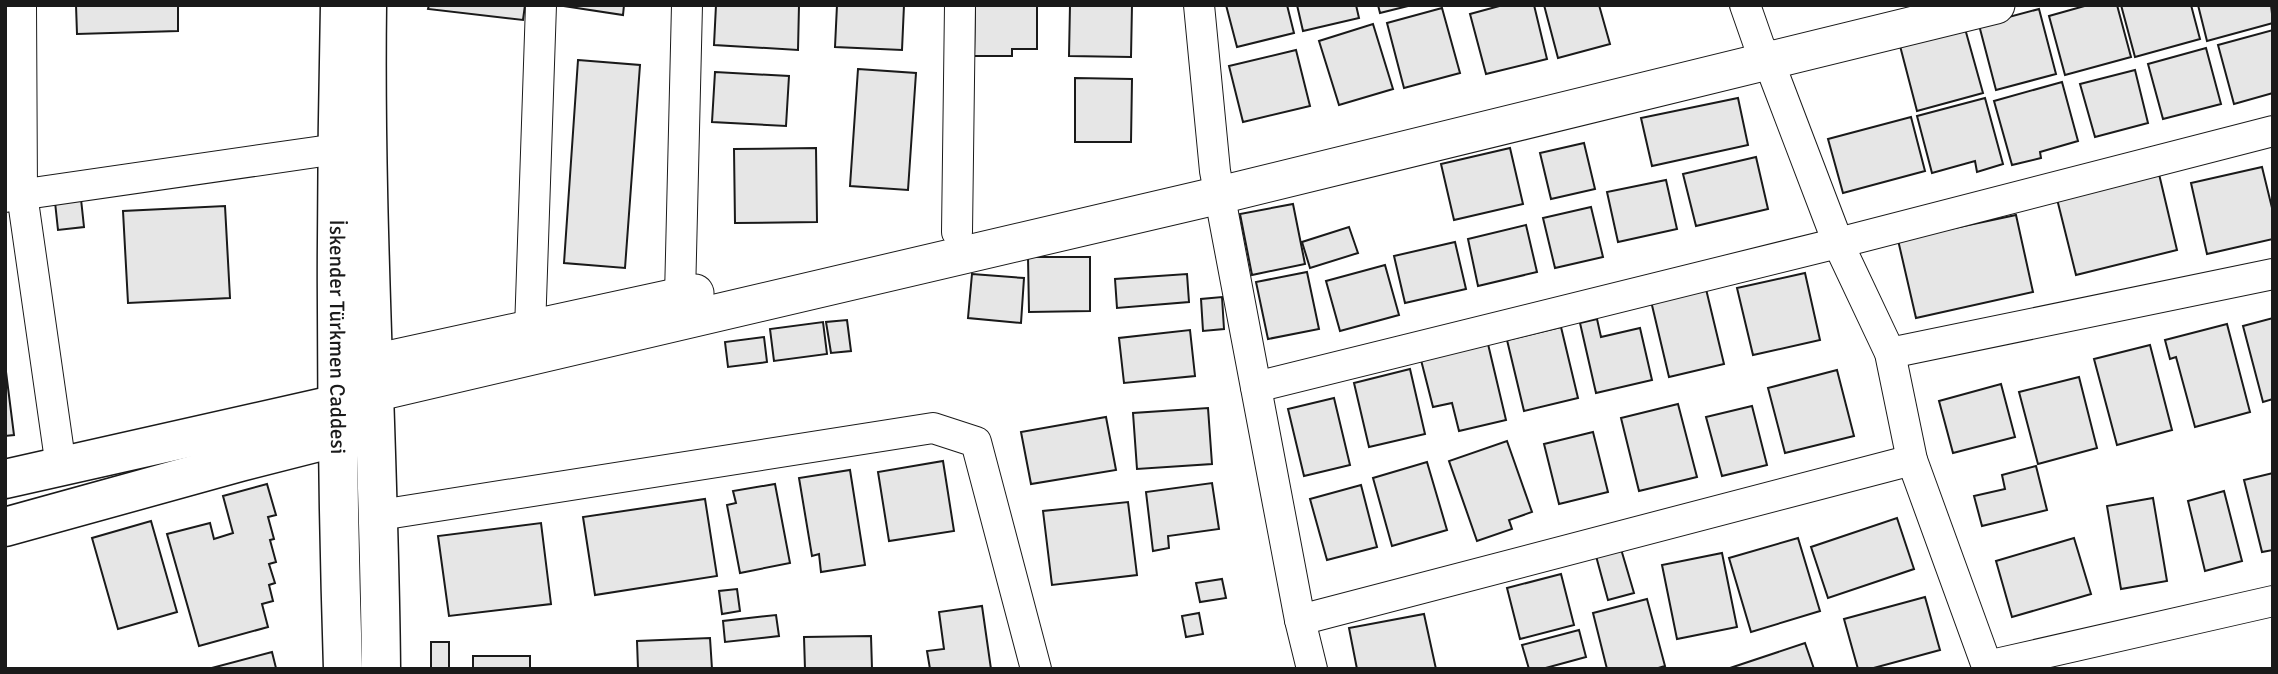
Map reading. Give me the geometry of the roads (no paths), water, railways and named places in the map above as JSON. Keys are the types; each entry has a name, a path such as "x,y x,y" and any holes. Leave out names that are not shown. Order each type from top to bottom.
{"main road":[{"name":"İskender Türkmen Caddesi","path":"340,5 337,149 338,421 343,669"},
{"path":"367,5 366,142 380,515 381,669"},
{"path":"5,479 61,467 338,421"},
{"path":"5,527 240,461 338,421"}],"street":[{"path":"21,5 14,195 61,467"},
{"path":"530,330 541,5"},
{"path":"680,296 687,5"},
{"path":"957,232 960,5"},
{"path":"1199,5 1217,183 1300,620 1312,669"},
{"path":"1745,5 1838,243 1890,353 1912,460 1987,667 2273,601"},
{"path":"1764,54 1916,5"},
{"path":"374,378 1764,54 1996,5"},
{"path":"1256,387 1838,243 2273,131"},
{"path":"14,195 337,149"},
{"path":"338,421 374,378 530,330 957,232 1217,183"},
{"path":"1890,353 2273,274"},
{"path":"380,515 933,428 976,442 1036,669"},
{"path":"1300,620 1912,460"}]}
